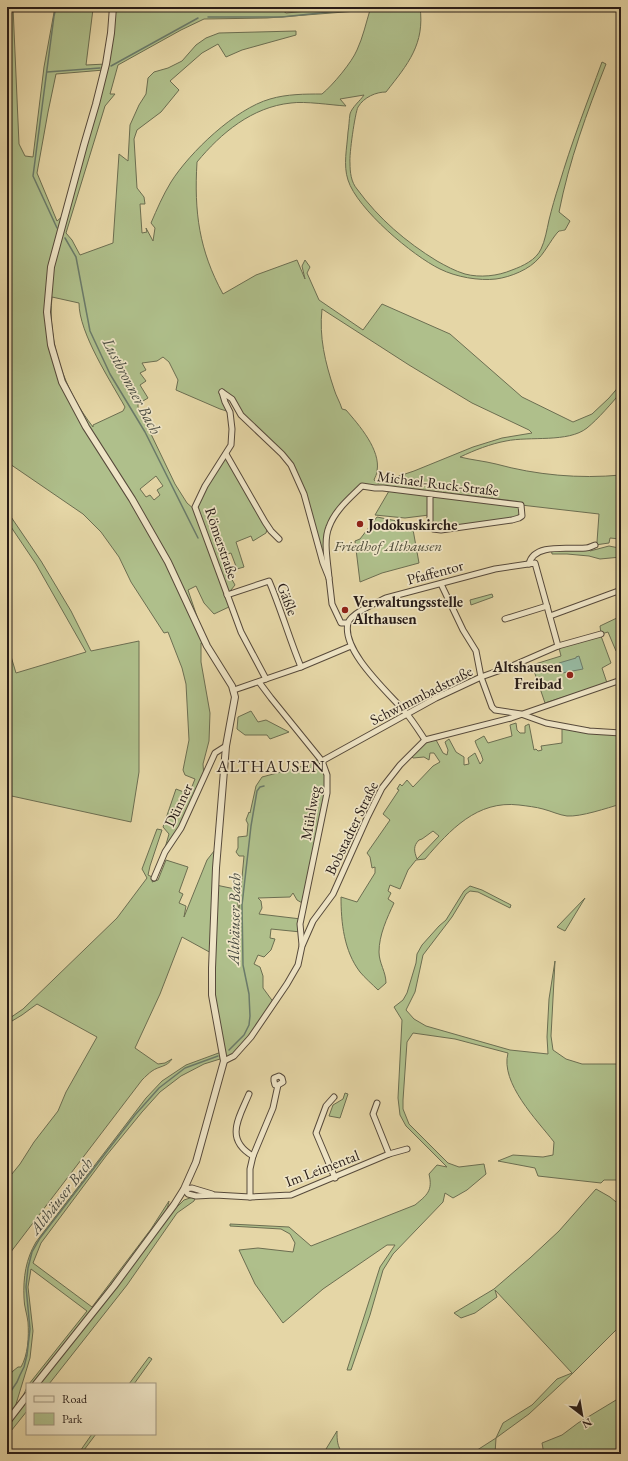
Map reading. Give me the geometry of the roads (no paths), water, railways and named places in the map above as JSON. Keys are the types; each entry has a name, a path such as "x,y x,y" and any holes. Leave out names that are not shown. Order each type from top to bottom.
{"street":[{"path":"37,1383 119,1280 184,1189 196,1162 224,1061 223,1048 215,1012 212,984 216,868 226,746 234,690 207,646 168,562 132,499 86,427 62,382 52,345 47,312 51,268 104,70 111,33 112,7"},
{"name":"Römerstraße","path":"222,392 230,412 232,429 231,445 205,486 195,507 240,632 266,679"},
{"name":"Michael-Ruck-Straße","path":"222,392 232,400 241,414 282,454 291,465 304,494 323,563 329,578"},
{"path":"226,454 268,526 279,539"},
{"name":"Michael-Ruck-Straße","path":"348,623 342,623 332,604 326,546 328,528 340,509 362,486 383,488 520,505 522,516 519,518 441,530 433,529 430,525 430,494"},
{"path":"529,564 533,556 551,548 587,548 595,545"},
{"name":"Pfaffentor","path":"348,623 352,617 370,605 386,598 495,568 535,563 547,606"},
{"name":"Gäßle","path":"227,595 269,581 279,604 292,645 301,666"},
{"path":"441,584 463,630 476,651 481,677 492,707 495,710 521,714 551,724 589,731 621,732"},
{"path":"550,616 621,590"},
{"path":"505,619 547,606 558,646"},
{"path":"348,623 351,646 365,667 406,714 425,740"},
{"name":"Schwimmbadstraße","path":"322,761 436,698 481,677 512,666 558,646 601,634"},
{"path":"234,690 260,682 351,646"},
{"name":"Bobstadter Straße","path":"224,1061 234,1056 258,1028 298,965 302,946 313,920 333,894 382,788 400,765 425,740 521,714 621,680"},
{"name":"Mühlweg","path":"260,682 271,698 322,761 327,775 328,787 300,924 302,946"},
{"name":"Dünner","path":"154,878 165,852 181,828 215,753 226,746"},
{"path":"250,1197 250,1169 253,1156 273,1108 278,1085"},
{"path":"249,1094 236,1125 235,1133 243,1150 253,1156"},
{"path":"334,1097 326,1106 316,1133 335,1178"},
{"path":"377,1103 373,1114 389,1154"},
{"name":"Im Leimental","path":"184,1189 192,1188 214,1194 250,1197 291,1195 335,1178 389,1154 407,1149"},
{"path":"7,1422 26,1397"}],"waterway":[{"name":"Lustbronner Bach","path":"56,7 33,176 57,228"},
{"path":"208,17 282,17 367,8"},
{"path":"111,66 198,18"},
{"path":"47,72 100,68"},
{"name":"Lustbronner Bach","path":"65,238 76,257 90,331 110,374 145,432 198,538"},
{"name":"Althäuser Bach","path":"229,1050 244,1035 249,1025 249,994 243,965 242,905 251,826 257,791 260,787 264,786"},
{"name":"Althäuser Bach","path":"7,1397 17,1382 24,1367 27,1355 30,1329 26,1287 28,1268 32,1252 40,1238 135,1115 159,1088 185,1068 218,1056"}],"place":[{"name":"Jodokuskirche","path":"360,524"},
{"name":"Verwaltungsstelle Althausen","path":"345,610"},
{"name":"Altshausen Freibad","path":"570,675"}],"district":[{"name":"ALTHAUSEN","path":"271,766"}],"park label":[{"name":"Friedhof Althausen","path":"388,545"}]}
